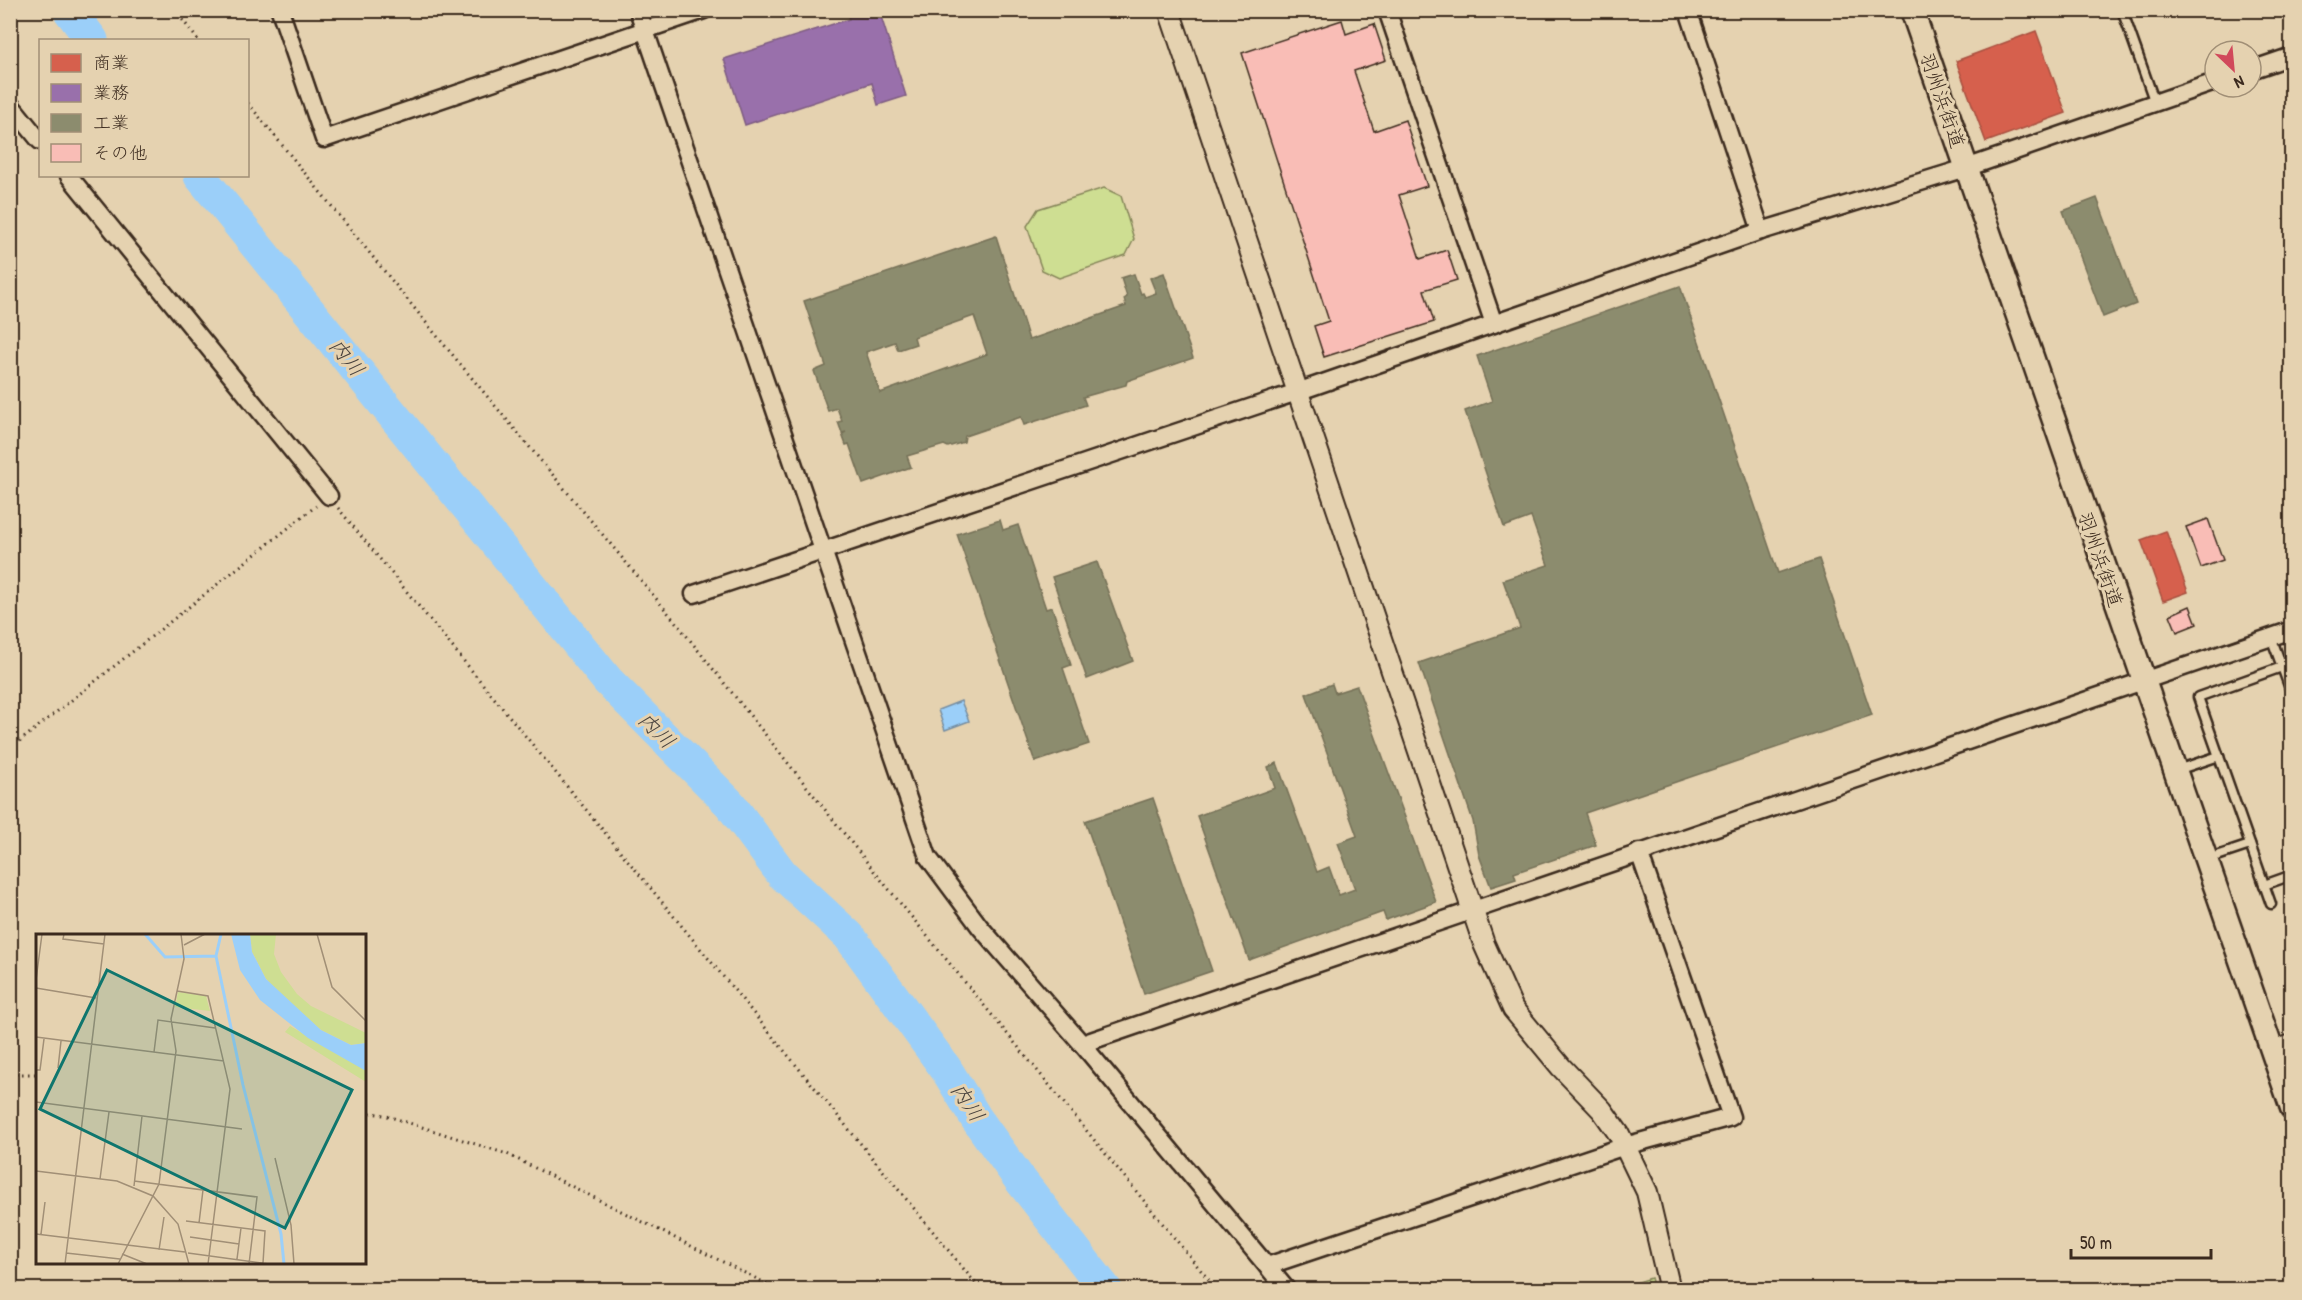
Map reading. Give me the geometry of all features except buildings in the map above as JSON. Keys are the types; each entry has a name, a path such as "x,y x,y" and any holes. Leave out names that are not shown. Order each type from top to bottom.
{"main road":[{"name":"羽州浜街道","path":"1912,10 2206,860 2282,1048 2292,1108"}],"street":[{"path":"280,10 324,139 704,10"},
{"path":"638,10 928,857 980,927 1082,1044 1287,1290"},
{"path":"1168,10 1484,944 1513,1009 1561,1067 1602,1110 1625,1146 1647,1192 1670,1290"},
{"path":"1387,10 1494,324"},
{"path":"1689,10 1761,231"},
{"path":"2263,66 2292,56"},
{"path":"694,594 1297,392 1761,231 1966,168 2203,86"},
{"path":"10,104 39,140"},
{"path":"70,177 329,496"},
{"path":"1082,1044 2292,630"},
{"path":"1267,1266 1625,1146 1731,1116 1639,852"}],"lane":[{"path":"2122,10 2155,103"},
{"path":"2271,637 2292,694"},
{"path":"2271,904 2198,697 2282,668"},
{"path":"2175,771 2219,756"},
{"path":"2206,860 2250,845"},
{"path":"2264,885 2292,875"}],"path":[{"path":"175,10 197,39"},
{"path":"249,104 448,350 674,620 867,862 1217,1290"},
{"path":"10,749 329,496 981,1290"},
{"path":"10,1074 36,1074"},
{"path":"366,1112 384,1115 507,1154 779,1290"}],"green space":[{"path":"1104,188 1121,196 1134,239 1126,255 1059,278 1042,270 1027,226 1038,209"},
{"path":"1651,1278 1654,1289 1617,1289"}],"water":[{"path":"961,701 969,721 945,730 938,710"}],"waterway":[{"name":"内川","path":"69,10 91,39"},
{"name":"内川","path":"201,177 608,681 730,804 782,874 849,936 946,1069 976,1118 1018,1177 1106,1290"}]}
